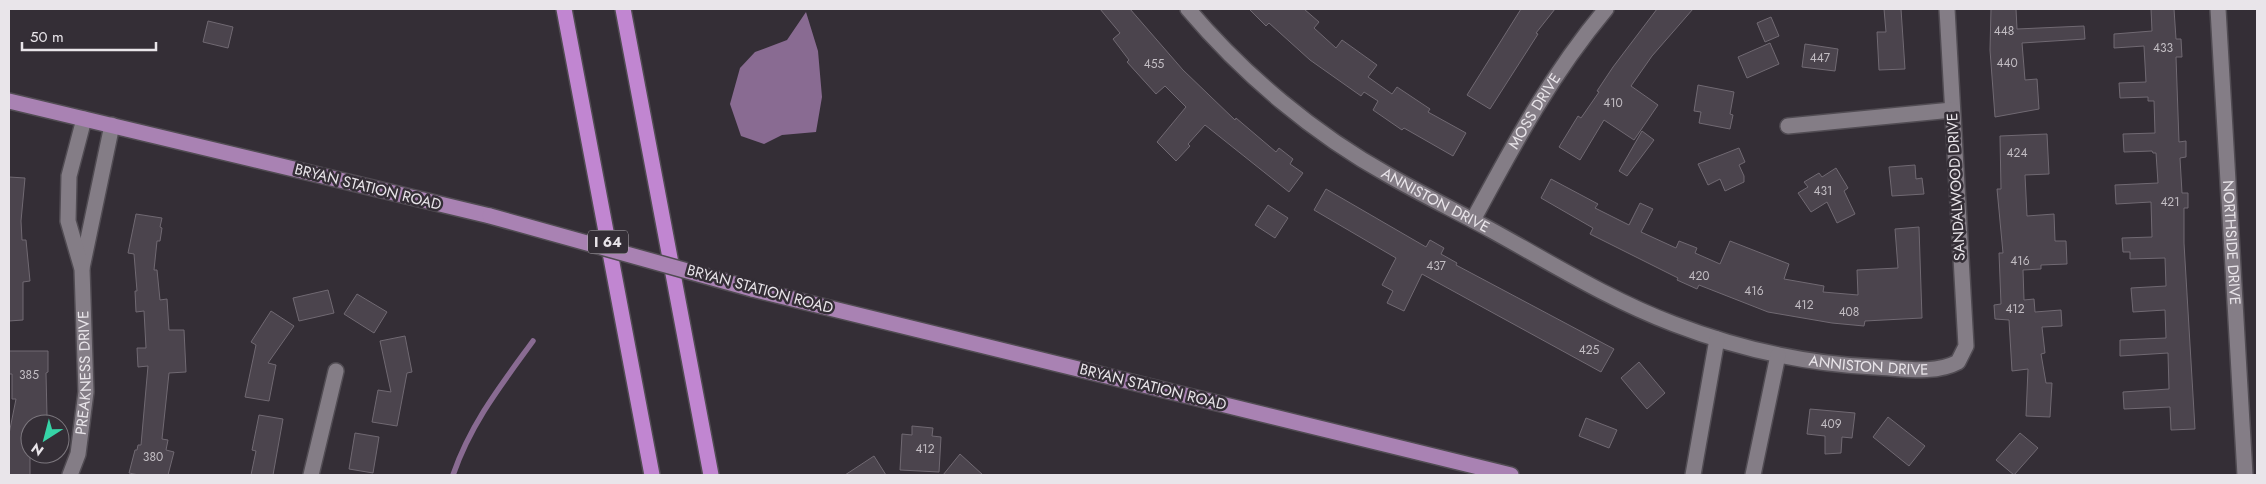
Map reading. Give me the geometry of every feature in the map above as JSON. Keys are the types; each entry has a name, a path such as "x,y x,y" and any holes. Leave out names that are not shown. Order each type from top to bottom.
{"highway":[{"name":"I 64","path":"564,9 652,475"},
{"path":"623,9 711,475"}],"main road":[{"name":"BRYAN STATION ROAD","path":"9,101 490,216 752,288 1511,475"}],"street":[{"name":"ANNISTON DRIVE","path":"1188,9 1236,61 1298,114 1345,148 1389,176 1615,297 1673,324 1717,339 1778,355 1854,366 1930,370 1958,362"},
{"name":"MOSS DRIVE","path":"1473,220 1524,125 1546,89 1606,9"},
{"name":"SANDALWOOD DRIVE","path":"1947,9 1966,346 1958,362"},
{"name":"NORTHSIDE DRIVE","path":"2218,9 2245,475"},
{"path":"1788,126 1952,110"},
{"name":"PREAKNESS DRIVE","path":"82,269 68,221 70,176 84,119"},
{"name":"PREAKNESS DRIVE","path":"70,475 78,454 86,392 82,269 112,125"},
{"path":"1693,475 1717,339"},
{"path":"1753,475 1778,355"},
{"path":"311,475 336,371"}],"shaded area":[{"path":"806,12 818,51 822,97 816,132 782,135 764,144 741,136 730,104 740,68 755,52 787,40"}],"building":[{"path":"1100,9 1130,9 1183,70 1235,120 1236,118 1276,152 1279,148 1293,159 1290,164 1303,173 1289,192 1205,125 1176,161 1157,142 1186,107 1165,86 1156,94 1127,62 1129,60 1113,39 1120,33"},
{"path":"1249,9 1304,9 1319,22 1314,28 1336,48 1342,40 1377,65 1368,77 1392,94 1397,87 1430,109 1428,112 1466,133 1453,156 1404,128 1402,130 1373,110 1378,101 1364,92 1361,96 1310,60 1269,23 1266,26"},
{"path":"1521,9 1555,9 1536,33 1538,34 1490,109 1467,95"},
{"path":"1657,9 1693,9 1652,56 1631,86 1658,105 1634,140 1604,120 1580,160 1559,147 1578,116 1581,118 1613,67"},
{"path":"1884,9 1901,9 1905,69 1879,70 1877,32 1886,32"},
{"path":"1991,9 2016,9 2017,29 2084,26 2085,39 2022,43 2025,80 2037,79 2039,109 1995,117 1990,50"},
{"path":"2151,9 2174,9 2176,39 2181,39 2182,57 2176,57 2179,142 2186,141 2186,157 2180,158 2182,193 2188,193 2188,208 2184,208 2184,243 2195,429 2171,430 2170,407 2124,409 2123,392 2169,389 2168,353 2120,356 2120,340 2166,338 2165,310 2133,312 2131,288 2166,286 2165,258 2130,259 2130,252 2123,252 2122,238 2152,237 2151,202 2116,204 2115,185 2158,183 2156,153 2152,151 2124,152 2123,134 2155,133 2154,101 2148,101 2148,97 2120,98 2119,83 2146,82 2144,46 2114,48 2114,34 2152,31"},
{"path":"1771,17 1779,36 1765,42 1757,23"},
{"path":"208,21 233,27 228,48 203,42"},
{"path":"1770,43 1779,64 1747,78 1738,57"},
{"path":"1805,44 1838,49 1835,71 1802,67"},
{"path":"1698,85 1734,92 1730,114 1733,115 1730,129 1699,123 1701,112 1694,111"},
{"path":"1642,131 1654,140 1627,176 1619,171"},
{"path":"2047,134 2049,174 2025,175 2027,216 2054,214 2055,241 2066,241 2067,264 2041,265 2041,269 2023,270 2024,300 2034,299 2035,312 2061,310 2062,326 2042,327 2045,353 2041,354 2046,383 2052,383 2050,417 2026,416 2028,369 2012,371 2009,320 1995,319 1994,305 2001,304 1999,253 2003,253 1997,189 2001,189 2000,136"},
{"path":"1739,148 1745,162 1739,165 1744,176 1744,182 1725,191 1720,179 1708,185 1698,164"},
{"path":"1915,165 1916,179 1922,178 1924,194 1892,196 1889,167"},
{"path":"1836,168 1848,188 1844,191 1855,214 1837,223 1827,202 1811,212 1798,193 1808,187 1804,182 1819,173 1822,177"},
{"path":"9,177 25,178 21,221 22,240 26,240 30,281 23,282 23,320 9,321"},
{"path":"1551,179 1598,204 1595,208 1629,225 1640,203 1653,209 1641,232 1676,248 1679,241 1697,248 1695,253 1720,264 1730,241 1789,264 1784,279 1824,286 1823,292 1858,295 1857,270 1898,268 1895,229 1919,227 1922,318 1865,321 1864,326 1832,323 1768,312 1699,285 1697,289 1590,234 1593,228 1541,198"},
{"path":"1326,189 1426,247 1430,240 1444,248 1441,254 1457,263 1456,265 1614,349 1601,372 1422,274 1404,311 1387,303 1393,291 1382,285 1396,258 1314,210"},
{"path":"1268,205 1288,218 1275,238 1255,225"},
{"path":"136,214 162,218 160,241 157,241 154,270 157,270 160,300 167,299 169,330 184,330 186,372 169,373 162,439 168,440 166,450 174,452 168,475 129,473 135,450 137,450 138,445 141,445 148,366 138,367 137,348 146,348 144,311 136,312 135,291 137,291 134,254 128,253"},
{"path":"328,290 334,313 299,321 293,298"},
{"path":"357,294 387,312 374,333 344,314"},
{"path":"271,311 294,326 268,363 276,365 269,401 245,397 256,345 251,342"},
{"path":"405,336 412,372 407,373 397,426 372,422 378,390 391,392 380,341"},
{"path":"9,351 48,351 48,372 46,373 47,414 20,414 20,464 30,464 30,475 9,475 9,434 16,399 12,399 12,374 9,374"},
{"path":"1639,362 1665,393 1647,409 1621,378"},
{"path":"1810,409 1855,413 1852,438 1842,437 1841,453 1825,454 1825,436 1807,434"},
{"path":"259,415 283,419 273,475 251,475 256,451 252,450"},
{"path":"1888,417 1925,446 1909,466 1873,437"},
{"path":"1586,418 1617,430 1609,448 1579,436"},
{"path":"912,426 933,428 932,436 941,437 939,472 900,470 902,434 912,435"},
{"path":"355,433 379,437 373,473 349,469"},
{"path":"2020,433 2038,448 2014,475 1996,460"},
{"path":"960,454 983,475 943,475"},
{"path":"874,456 886,475 845,475"}],"waterway":[{"path":"453,475 460,456 478,421 498,389 533,341"}]}
